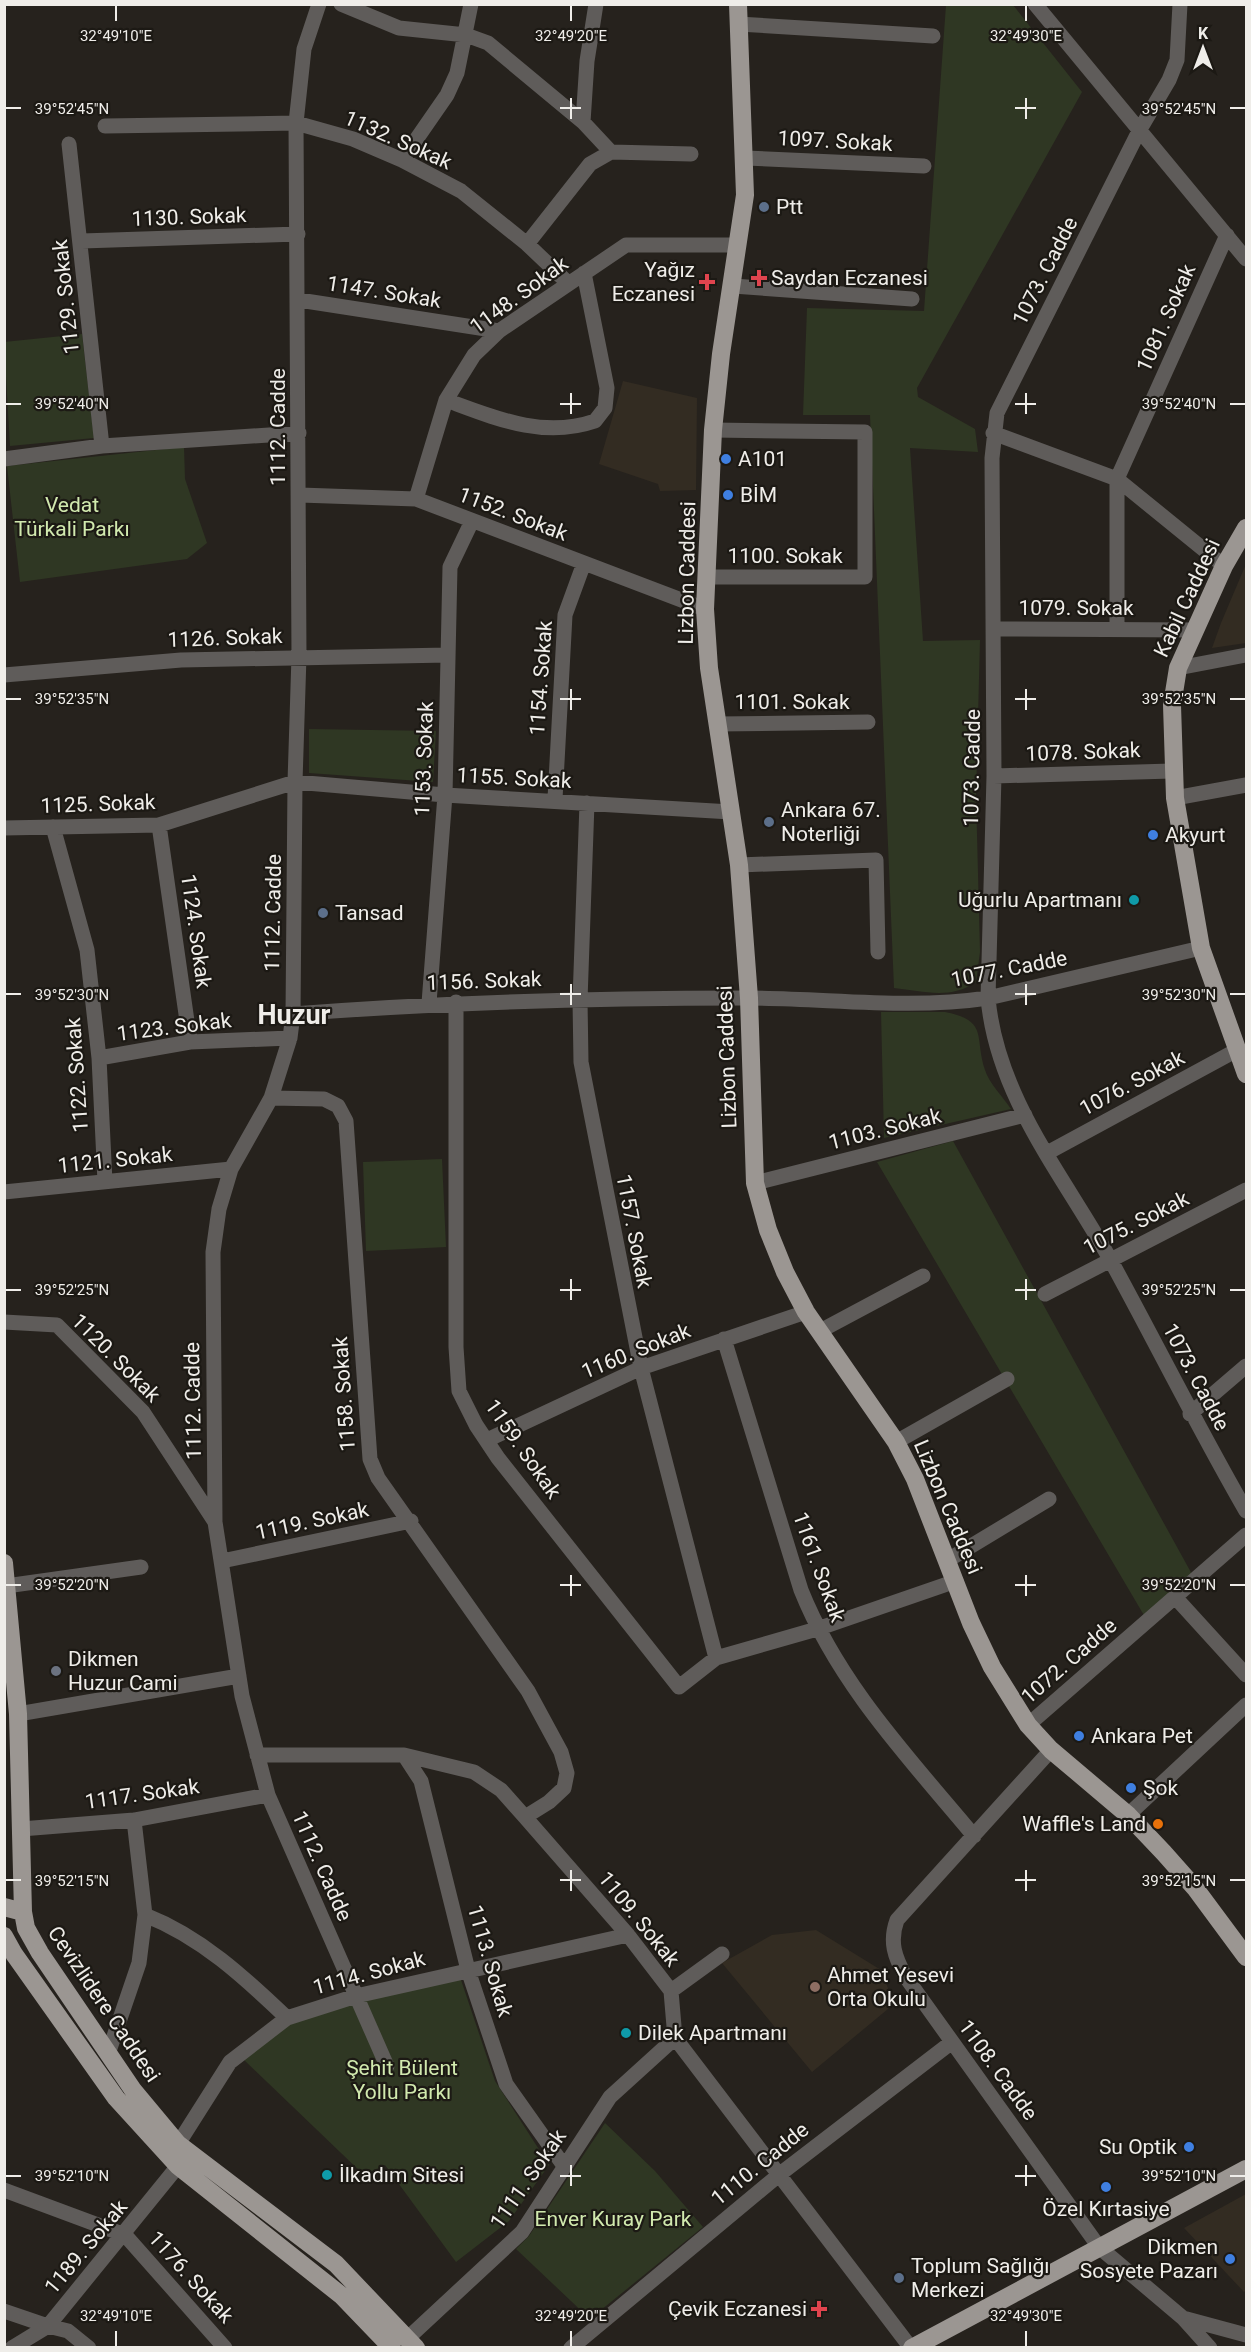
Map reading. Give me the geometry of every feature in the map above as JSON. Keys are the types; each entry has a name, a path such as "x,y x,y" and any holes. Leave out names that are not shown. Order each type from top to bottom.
{"main road":[{"name":"Lizbon Caddesi","path":"738,4 745,195 721,354 713,430 705,609 717,723 739,865 750,998 755,1184 780,1262 807,1312 896,1442 915,1479 992,1667 1028,1725 1051,1749 1128,1815 1195,1888 1246,1957"},
{"name":"Kabil Caddesi","path":"1246,528 1224,566 1178,668 1172,705 1172,771 1175,798 1201,948 1246,1074"},
{"name":"Cevizlidere Caddesi","path":"4,1563 18,1714 23,1912 31,1937 108,2054 178,2144 336,2264 412,2343"},
{"path":"4,1907 23,1912"},
{"name":"Cevizlidere Caddesi","path":"4,1934 14,1954 116,2098 178,2166 342,2296 392,2348"},
{"path":"4,1934 31,1937"},
{"path":"911,2348 1246,2169"}],"street":[{"name":"1112. Cadde","path":"319,4 304,49 296,123 300,495 293,1014 290,1038 271,1098 231,1169 219,1209 213,1252 215,1522 239,1676 268,1795 387,2066"},
{"path":"341,4 399,28 466,35 489,43 583,122 611,152"},
{"path":"402,160 447,95 457,73 471,4"},
{"path":"583,122 587,61 596,4"},
{"path":"1035,4 1227,235 1244,249"},
{"name":"1073. Cadde","path":"1180,4 1178,60 1139,131 997,413 993,433 994,776 988,998 997,1055 1006,1080 1024,1115 1109,1259 1190,1414 1246,1511"},
{"path":"738,24 933,36"},
{"name":"1132. Sokak","path":"105,126 296,123 353,139 402,160 461,191 527,244 568,282"},
{"name":"1129. Sokak","path":"69,144 102,446"},
{"path":"527,244 590,164 611,152 692,154"},
{"name":"1097. Sokak","path":"745,158 924,166"},
{"name":"1130. Sokak","path":"81,241 298,234"},
{"name":"1081. Sokak","path":"1117,629 1117,478 1227,235"},
{"name":"1148. Sokak","path":"416,499 446,400 469,361 499,331 568,282 626,245 738,245"},
{"path":"446,400 508,422 531,427 560,429 595,421 605,408 607,388 584,273"},
{"path":"733,286 912,299"},
{"name":"1147. Sokak","path":"299,300 499,331"},
{"name":"1100. Sokak","path":"706,577 865,577 866,432 713,430"},
{"path":"993,433 1117,478 1224,566"},
{"path":"4,459 102,446 299,434"},
{"name":"1152. Sokak","path":"300,495 416,499 705,609"},
{"name":"1153. Sokak","path":"429,1003 445,795 450,567 472,521"},
{"name":"1154. Sokak","path":"555,800 565,615 584,562"},
{"name":"1079. Sokak","path":"994,629 1194,630"},
{"path":"1178,668 1246,654"},
{"name":"1126. Sokak","path":"4,675 181,660 448,655"},
{"name":"1101. Sokak","path":"717,723 868,722"},
{"name":"1078. Sokak","path":"994,776 1172,771"},
{"name":"1155. Sokak","path":"295,782 445,795 731,812"},
{"name":"1125. Sokak","path":"4,828 159,825 295,782"},
{"path":"1175,798 1246,785"},
{"name":"1157. Sokak","path":"587,803 580,1000 583,1073 641,1368 716,1658"},
{"name":"1124. Sokak","path":"159,825 190,1042"},
{"name":"1122. Sokak","path":"53,827 87,950 99,1058 105,1182"},
{"path":"739,865 876,860 878,952"},
{"name":"1077. Cadde","path":"750,998 924,1004 988,998 1201,948"},
{"name":"1156. Sokak","path":"293,1014 456,1002 750,998"},
{"name":"1159. Sokak","path":"456,1002 456,1347 459,1391 486,1440 679,1687 716,1658 817,1629 956,1581"},
{"name":"1123. Sokak","path":"99,1058 190,1042 290,1038"},
{"name":"1076. Sokak","path":"1047,1153 1237,1050"},
{"name":"1158. Sokak","path":"271,1098 324,1099 338,1106 346,1121 370,1459 378,1478 411,1521 528,1691 561,1752 567,1773 564,1788 549,1802 525,1817"},
{"name":"1103. Sokak","path":"755,1184 1024,1115"},
{"name":"1121. Sokak","path":"4,1192 231,1169"},
{"name":"1075. Sokak","path":"1045,1294 1246,1190"},
{"path":"820,1331 923,1276"},
{"name":"1160. Sokak","path":"486,1440 641,1368 807,1312"},
{"name":"1120. Sokak","path":"4,1322 57,1325 143,1412 215,1522"},
{"name":"1161. Sokak","path":"724,1339 801,1590 817,1629 861,1700 974,1836"},
{"path":"1190,1414 1246,1366"},
{"path":"896,1442 1007,1379"},
{"path":"948,1560 1049,1499"},
{"name":"1119. Sokak","path":"222,1561 411,1521"},
{"name":"1072. Cadde","path":"1028,1725 1246,1535"},
{"path":"6,1586 141,1567"},
{"path":"1175,1597 1246,1675"},
{"path":"18,1714 239,1676"},
{"path":"1128,1815 1246,1705"},
{"name":"1108. Cadde","path":"1051,1749 897,1920 893,1933 893,1946 897,1961 952,2042 1099,2247 1183,2318 1210,2348"},
{"name":"1109. Sokak","path":"257,1755 404,1755 474,1772 501,1790 628,1935 670,1991 675,2038"},
{"name":"1113. Sokak","path":"404,1755 421,1781 468,1970 506,2084 564,2166"},
{"name":"1117. Sokak","path":"21,1829 134,1820 268,1795"},
{"path":"108,2054 139,1963 145,1914 134,1820"},
{"path":"145,1914 174,1926 232,1967 287,2018"},
{"name":"1114. Sokak","path":"178,2144 230,2062 287,2018 356,1996 628,1935"},
{"path":"670,1991 722,1954"},
{"path":"675,2038 911,2348"},
{"name":"1111. Sokak","path":"412,2343 522,2232 610,2097 675,2038"},
{"name":"1110. Cadde","path":"571,2348 780,2174 952,2042"},
{"name":"1189. Sokak","path":"12,2348 48,2326 125,2235 178,2166"},
{"path":"4,2190 125,2235"},
{"name":"1176. Sokak","path":"125,2235 225,2348"},
{"path":"4,2311 68,2331 89,2348"},
{"path":"1183,2318 1246,2335"}],"shaded area":[{"path":"623,381 697,398 696,490 660,491 658,484 599,464"},
{"path":"1246,564 1246,643 1212,648 1221,623"},
{"name":"Ahmet Yesevi Orta Okulu","path":"816,1930 881,1970 894,2004 812,2072 722,1963 772,1935"},
{"name":"Dikmen Sosyete Pazarı","path":"1246,2194 1246,2290 1244,2292 1184,2228"}],"green space":[{"path":"946,5 1013,5 1082,92 917,388 918,397 975,429 978,452 910,448 923,641 980,640 976,795 980,952 976,982 956,991 936,993 894,988 870,415 803,415 807,308 924,311"},
{"path":"82,334 94,438 10,446 4,342"},
{"name":"Vedat Türkali Parkı","path":"184,447 185,479 207,543 187,559 20,582 7,466"},
{"path":"309,729 436,731 433,782 309,773"},
{"path":"881,1012 945,1012 968,1020 974,1025 987,1075 1011,1109 884,1138"},
{"path":"953,1141 1193,1576 1145,1617 877,1162"},
{"path":"442,1159 446,1247 366,1251 363,1162"},
{"name":"Şehit Bülent Yollu Parkı","path":"460,1977 495,2081 549,2165 509,2221 456,2262 385,2165 365,2176 243,2059 291,2023 368,1997"},
{"name":"Enver Kuray Park","path":"605,2123 655,2171 703,2227 590,2319 516,2249 529,2236"}],"place":[{"name":"Ptt","path":"764,207"},
{"name":"Saydan Eczanesi","path":"759,278"},
{"name":"Yağız Eczanesi","path":"707,282"},
{"name":"A101","path":"726,459"},
{"name":"BİM","path":"728,495"},
{"name":"Ankara 67. Noterliği","path":"769,822"},
{"name":"Akyurt","path":"1153,835"},
{"name":"Uğurlu Apartmanı","path":"1134,900"},
{"name":"Tansad","path":"323,913"},
{"name":"Dikmen Huzur Cami","path":"56,1671"},
{"name":"Ankara Pet","path":"1079,1736"},
{"name":"Şok","path":"1131,1788"},
{"name":"Waffle's Land","path":"1158,1824"},
{"name":"Ahmet Yesevi Orta Okulu","path":"815,1987"},
{"name":"Dilek Apartmanı","path":"626,2033"},
{"name":"Su Optik","path":"1189,2147"},
{"name":"İlkadım Sitesi","path":"327,2175"},
{"name":"Özel Kırtasiye","path":"1106,2187"},
{"name":"Dikmen Sosyete Pazarı","path":"1230,2259"},
{"name":"Toplum Sağlığı Merkezi","path":"899,2278"},
{"name":"Çevik Eczanesi","path":"819,2309"}],"district":[{"name":"Huzur","path":"294,1015"}]}
